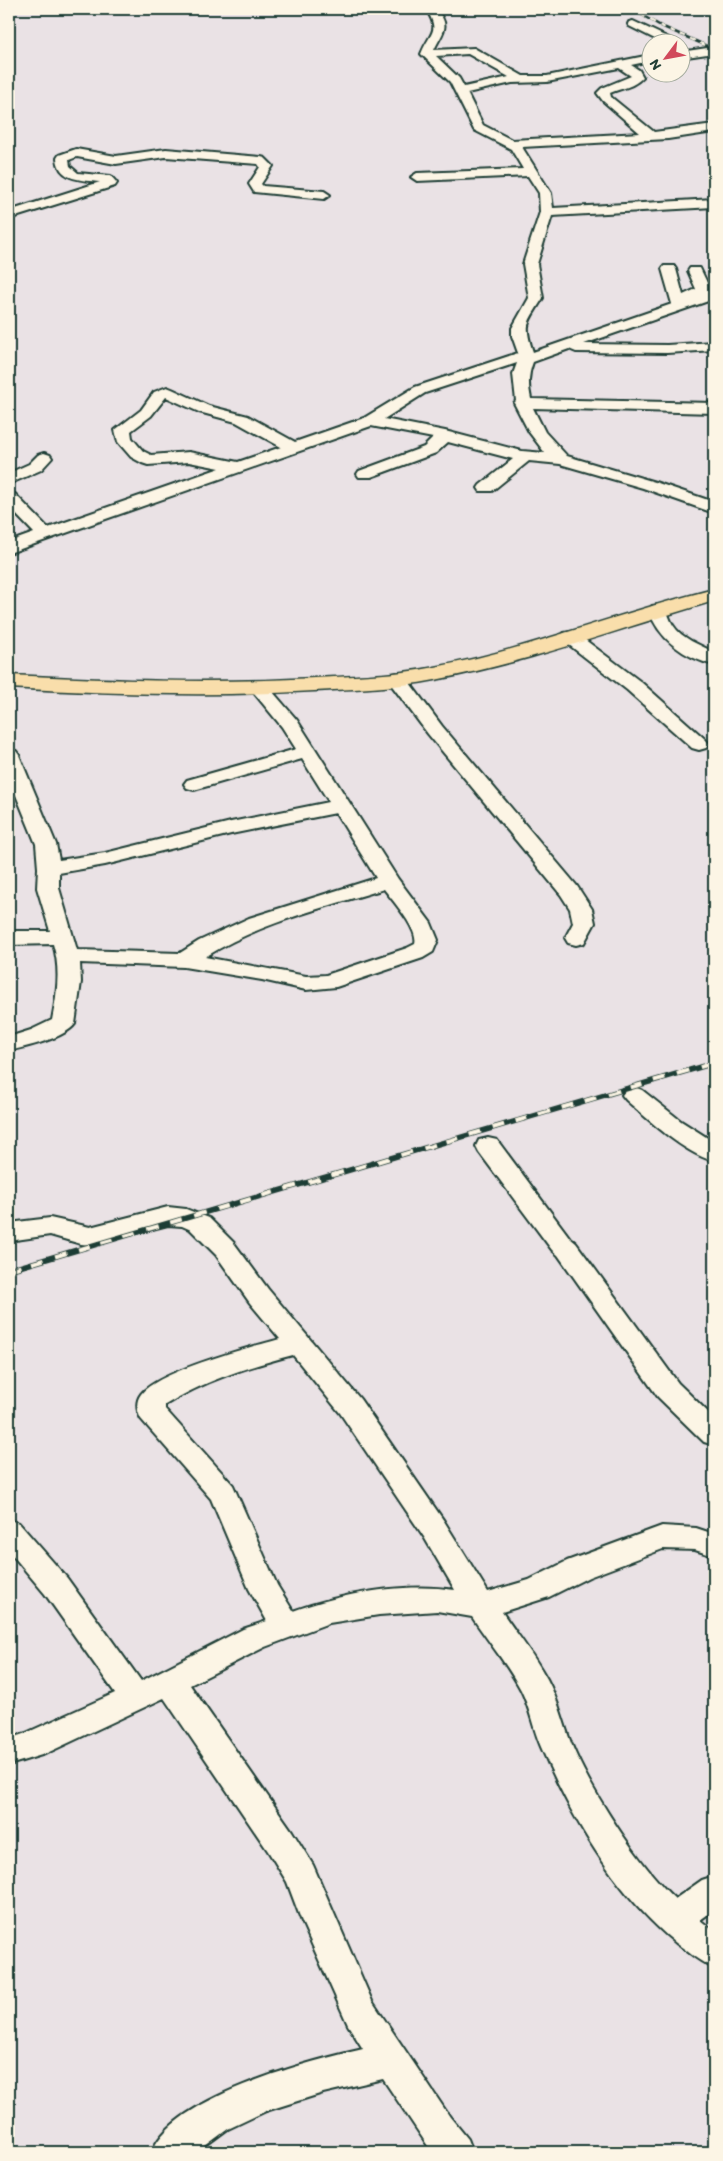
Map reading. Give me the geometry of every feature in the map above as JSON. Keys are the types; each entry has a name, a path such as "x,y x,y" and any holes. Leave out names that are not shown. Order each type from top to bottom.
{"main road":[{"path":"9,682 154,688 258,688 397,679 435,674 493,660 714,595"}],"street":[{"path":"427,54 441,24 439,17 431,9"},
{"path":"633,24 649,32"},
{"path":"690,47 714,50 690,54"},
{"path":"427,54 470,50 520,80"},
{"path":"427,54 455,80 478,127 493,137 516,147 533,172 544,193 547,212 530,264 536,298 522,320 519,333 525,357 521,374 522,402 551,451 561,459"},
{"path":"460,91 520,80 543,80 640,60"},
{"path":"622,65 635,72 637,77 623,86 608,89 603,93 607,99 651,136"},
{"path":"511,144 651,136 714,128"},
{"path":"9,215 111,183 107,180 75,176 64,167 63,158 76,153 116,160 166,153 261,161 267,166 255,184 259,189 324,196"},
{"path":"417,177 533,172"},
{"path":"547,212 714,203"},
{"path":"669,270 678,302"},
{"path":"664,311 664,309 678,302 704,291 695,271"},
{"path":"9,548 370,421 420,390 525,357 561,348 714,294"},
{"path":"561,348 667,349 714,346"},
{"path":"697,347 714,354"},
{"path":"240,468 189,457 148,460 137,454 124,439 123,430 146,412 159,395 167,392 204,409 242,418 294,448"},
{"path":"522,402 714,408"},
{"path":"370,421 445,436 526,456 561,459 632,480 714,508"},
{"path":"365,474 430,450 445,436"},
{"path":"486,488 526,456"},
{"path":"9,479 34,467 44,458"},
{"path":"9,498 45,535"},
{"path":"658,610 660,620 666,631 677,640 714,659"},
{"path":"570,637 634,686 699,744"},
{"path":"397,679 435,730 577,903 581,909 584,923 576,938"},
{"path":"9,938 184,960 262,973 306,983 328,982 415,953 425,947 426,940 420,923 389,881 290,724 258,688"},
{"path":"194,784 306,752"},
{"path":"9,755 46,844 49,868 48,888 65,946 70,982 63,1024 39,1035 9,1044"},
{"path":"49,868 105,859 231,828 341,806"},
{"path":"184,960 223,938 254,926 330,898 389,881"},
{"path":"634,1095 672,1126 714,1153"},
{"path":"488,1146 561,1244 567,1249 668,1390 714,1435"},
{"path":"9,1232 42,1226 56,1227 80,1236 90,1236 168,1216 186,1218 200,1224 225,1249 259,1296 350,1406 434,1529 481,1606 535,1686 556,1746 583,1800 619,1856 654,1901 714,1952"},
{"path":"285,1625 264,1589 222,1494 151,1412 152,1400 195,1377 250,1357 299,1344"},
{"path":"9,1531 56,1586 136,1698"},
{"path":"9,1752 34,1744 136,1698 254,1638 327,1611 379,1603 438,1599 481,1606 538,1589 578,1569 662,1537 696,1538 714,1545"},
{"path":"169,1680 280,1841 301,1876 319,1922 360,2013 437,2130 455,2152"},
{"path":"673,1918 714,1891"},
{"path":"170,2152 215,2117 251,2099 289,2084 390,2060"}],"railway":[{"path":"631,9 661,26 714,49"},
{"path":"9,1270 714,1063"}]}
